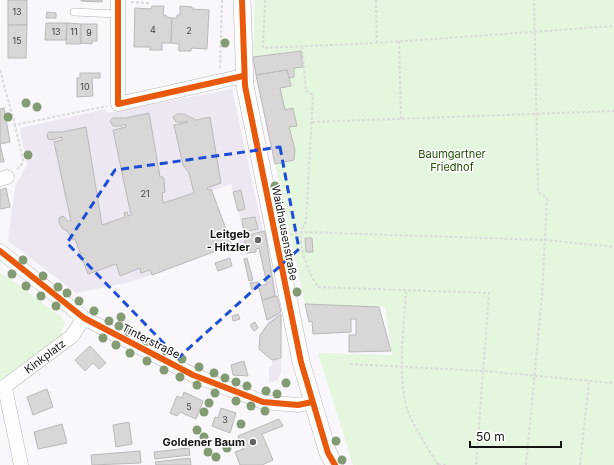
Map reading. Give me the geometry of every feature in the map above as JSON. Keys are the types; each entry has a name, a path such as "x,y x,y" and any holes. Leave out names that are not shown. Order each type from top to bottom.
{"street":[{"name":"Waidhausenstraße","path":"242,0 243,76 301,362 328,453 335,465"},
{"path":"118,5 118,104 243,76"},
{"name":"Tinterstraße","path":"0,251 84,318 193,375 263,402 298,405 312,402"},
{"name":"Kinkplatz","path":"2,389 72,336 84,318"},
{"path":"2,389 21,465"}],"lane":[{"path":"74,12 118,5"}],"path":[{"path":"118,5 148,3 148,0"},
{"path":"220,71 222,0"},
{"path":"265,0 263,48 377,43 614,26"},
{"path":"376,0 377,43"},
{"path":"526,465 546,240 547,198 538,192 534,0"},
{"path":"399,41 401,119"},
{"path":"302,46 306,91 313,95 306,221 301,232 304,255 311,276 318,287 489,293 476,465"},
{"path":"0,70 15,125 22,164 4,178"},
{"path":"15,125 118,104"},
{"path":"312,122 614,111"},
{"path":"276,237 301,232 546,240 614,247"},
{"path":"406,291 402,366 405,396 410,416 438,464 447,465"},
{"path":"350,364 484,371 614,383"},
{"path":"580,465 589,380"}],"highlighted area":[{"path":"280,147 299,249 178,358 67,243 115,170"}],"shaded area":[{"path":"232,89 263,231 265,231 281,314 281,372 277,381 269,382 269,368 272,366 272,360 259,349 260,335 268,323 259,288 252,290 250,283 259,286 267,284 259,248 256,249 256,252 241,255 239,239 245,237 231,184 212,191 232,245 131,282 76,293 8,241 15,186 27,165 20,132 21,128 106,109 107,113"}],"green space":[{"name":"Baumgartner Friedhof","path":"255,0 614,0 614,465 353,465 318,353 392,355 385,307 305,304 253,57"},
{"path":"0,273 6,277 7,276 61,317 65,323 61,332 62,334 43,351 0,380"}],"building":[{"path":"8,0 27,0 27,25 8,25"},
{"path":"102,0 102,2 81,1"},
{"path":"152,6 164,6 163,15 172,18 171,43 162,43 162,50 150,50 150,47 134,47 135,8 151,9"},
{"path":"180,6 192,7 192,9 209,10 207,49 191,48 191,51 179,51 179,44 171,43 172,18 177,18 177,15 180,15"},
{"path":"47,12 56,13 56,18 46,18"},
{"path":"46,23 67,23 66,40 45,40"},
{"path":"67,23 81,24 81,44 66,44"},
{"path":"81,24 97,24 97,41 92,41 92,44 81,43"},
{"path":"8,25 27,25 26,58 8,58"},
{"path":"301,51 303,67 294,68 294,77 289,78 287,70 256,75 253,57"},
{"path":"287,70 291,86 280,88 285,110 293,108 297,126 289,127 295,150 294,160 275,164 256,75"},
{"path":"80,73 100,73 100,78 92,78 93,96 77,97 77,78 80,78"},
{"path":"4,108 10,142 0,144 0,109"},
{"path":"149,113 160,177 163,177 164,180 165,192 162,193 163,203 194,193 189,173 183,165 174,125 188,122 176,122 173,117 177,114 184,114 196,120 210,117 221,183 207,188 208,190 211,189 232,245 152,275 150,270 141,273 140,268 120,276 116,264 88,274 75,239 73,240 68,232 62,228 59,222 59,218 63,216 68,221 71,221 54,142 62,140 62,137 52,140 48,139 47,134 49,132 62,132 86,127 102,225 125,217 124,213 127,212 128,216 131,215 113,130 126,127 125,124 122,126 113,126 110,121 113,118 126,118"},
{"path":"0,144 4,162 0,162"},
{"path":"6,188 10,207 0,209 0,190"},
{"path":"241,190 245,209 238,211 233,192"},
{"path":"255,217 258,229 244,232 242,219"},
{"path":"265,231 275,296 262,300 259,288 252,290 250,283 258,282 259,286 267,284 259,248 256,249 256,252 247,253 244,236"},
{"path":"305,238 312,238 313,252 306,252"},
{"path":"230,258 232,266 218,271 215,263"},
{"path":"247,258 253,280 249,281 244,259"},
{"path":"277,296 281,312 267,320 262,300"},
{"path":"305,304 379,307 391,351 349,352 349,335 356,335 356,319 351,319 351,332 313,334 312,321 309,322"},
{"path":"238,314 240,319 233,321 232,316"},
{"path":"281,314 281,358 272,360 259,349 260,335 268,324"},
{"path":"255,322 258,328 254,331 250,325"},
{"path":"90,346 106,363 99,369 93,363 85,371 75,360"},
{"path":"244,361 248,376 233,375 231,365"},
{"path":"47,389 53,407 33,415 27,397"},
{"path":"184,392 203,401 196,419 180,412 177,416 170,413 177,396 182,398"},
{"path":"221,408 236,413 230,433 212,426 215,417 218,418"},
{"name":"Goldener Baum","path":"279,419 283,426 262,434 273,460 262,465 240,465 235,452 243,449 238,436"},
{"path":"129,422 132,444 116,447 113,425"},
{"path":"62,424 67,443 38,449 34,432"},
{"path":"189,448 190,455 155,459 154,452"},
{"path":"140,451 141,463 92,465 91,455"},
{"path":"190,458 191,465 156,465 155,462"}],"cycle path":[{"path":"118,0 118,104 243,76"},
{"path":"242,0 245,86 301,362 328,453 335,465"},
{"path":"0,251 84,318 193,375 263,402 298,405 312,402"}],"place":[{"name":"Leitgeb - Hitzler","path":"258,240"},
{"name":"Goldener Baum","path":"253,442"}]}
